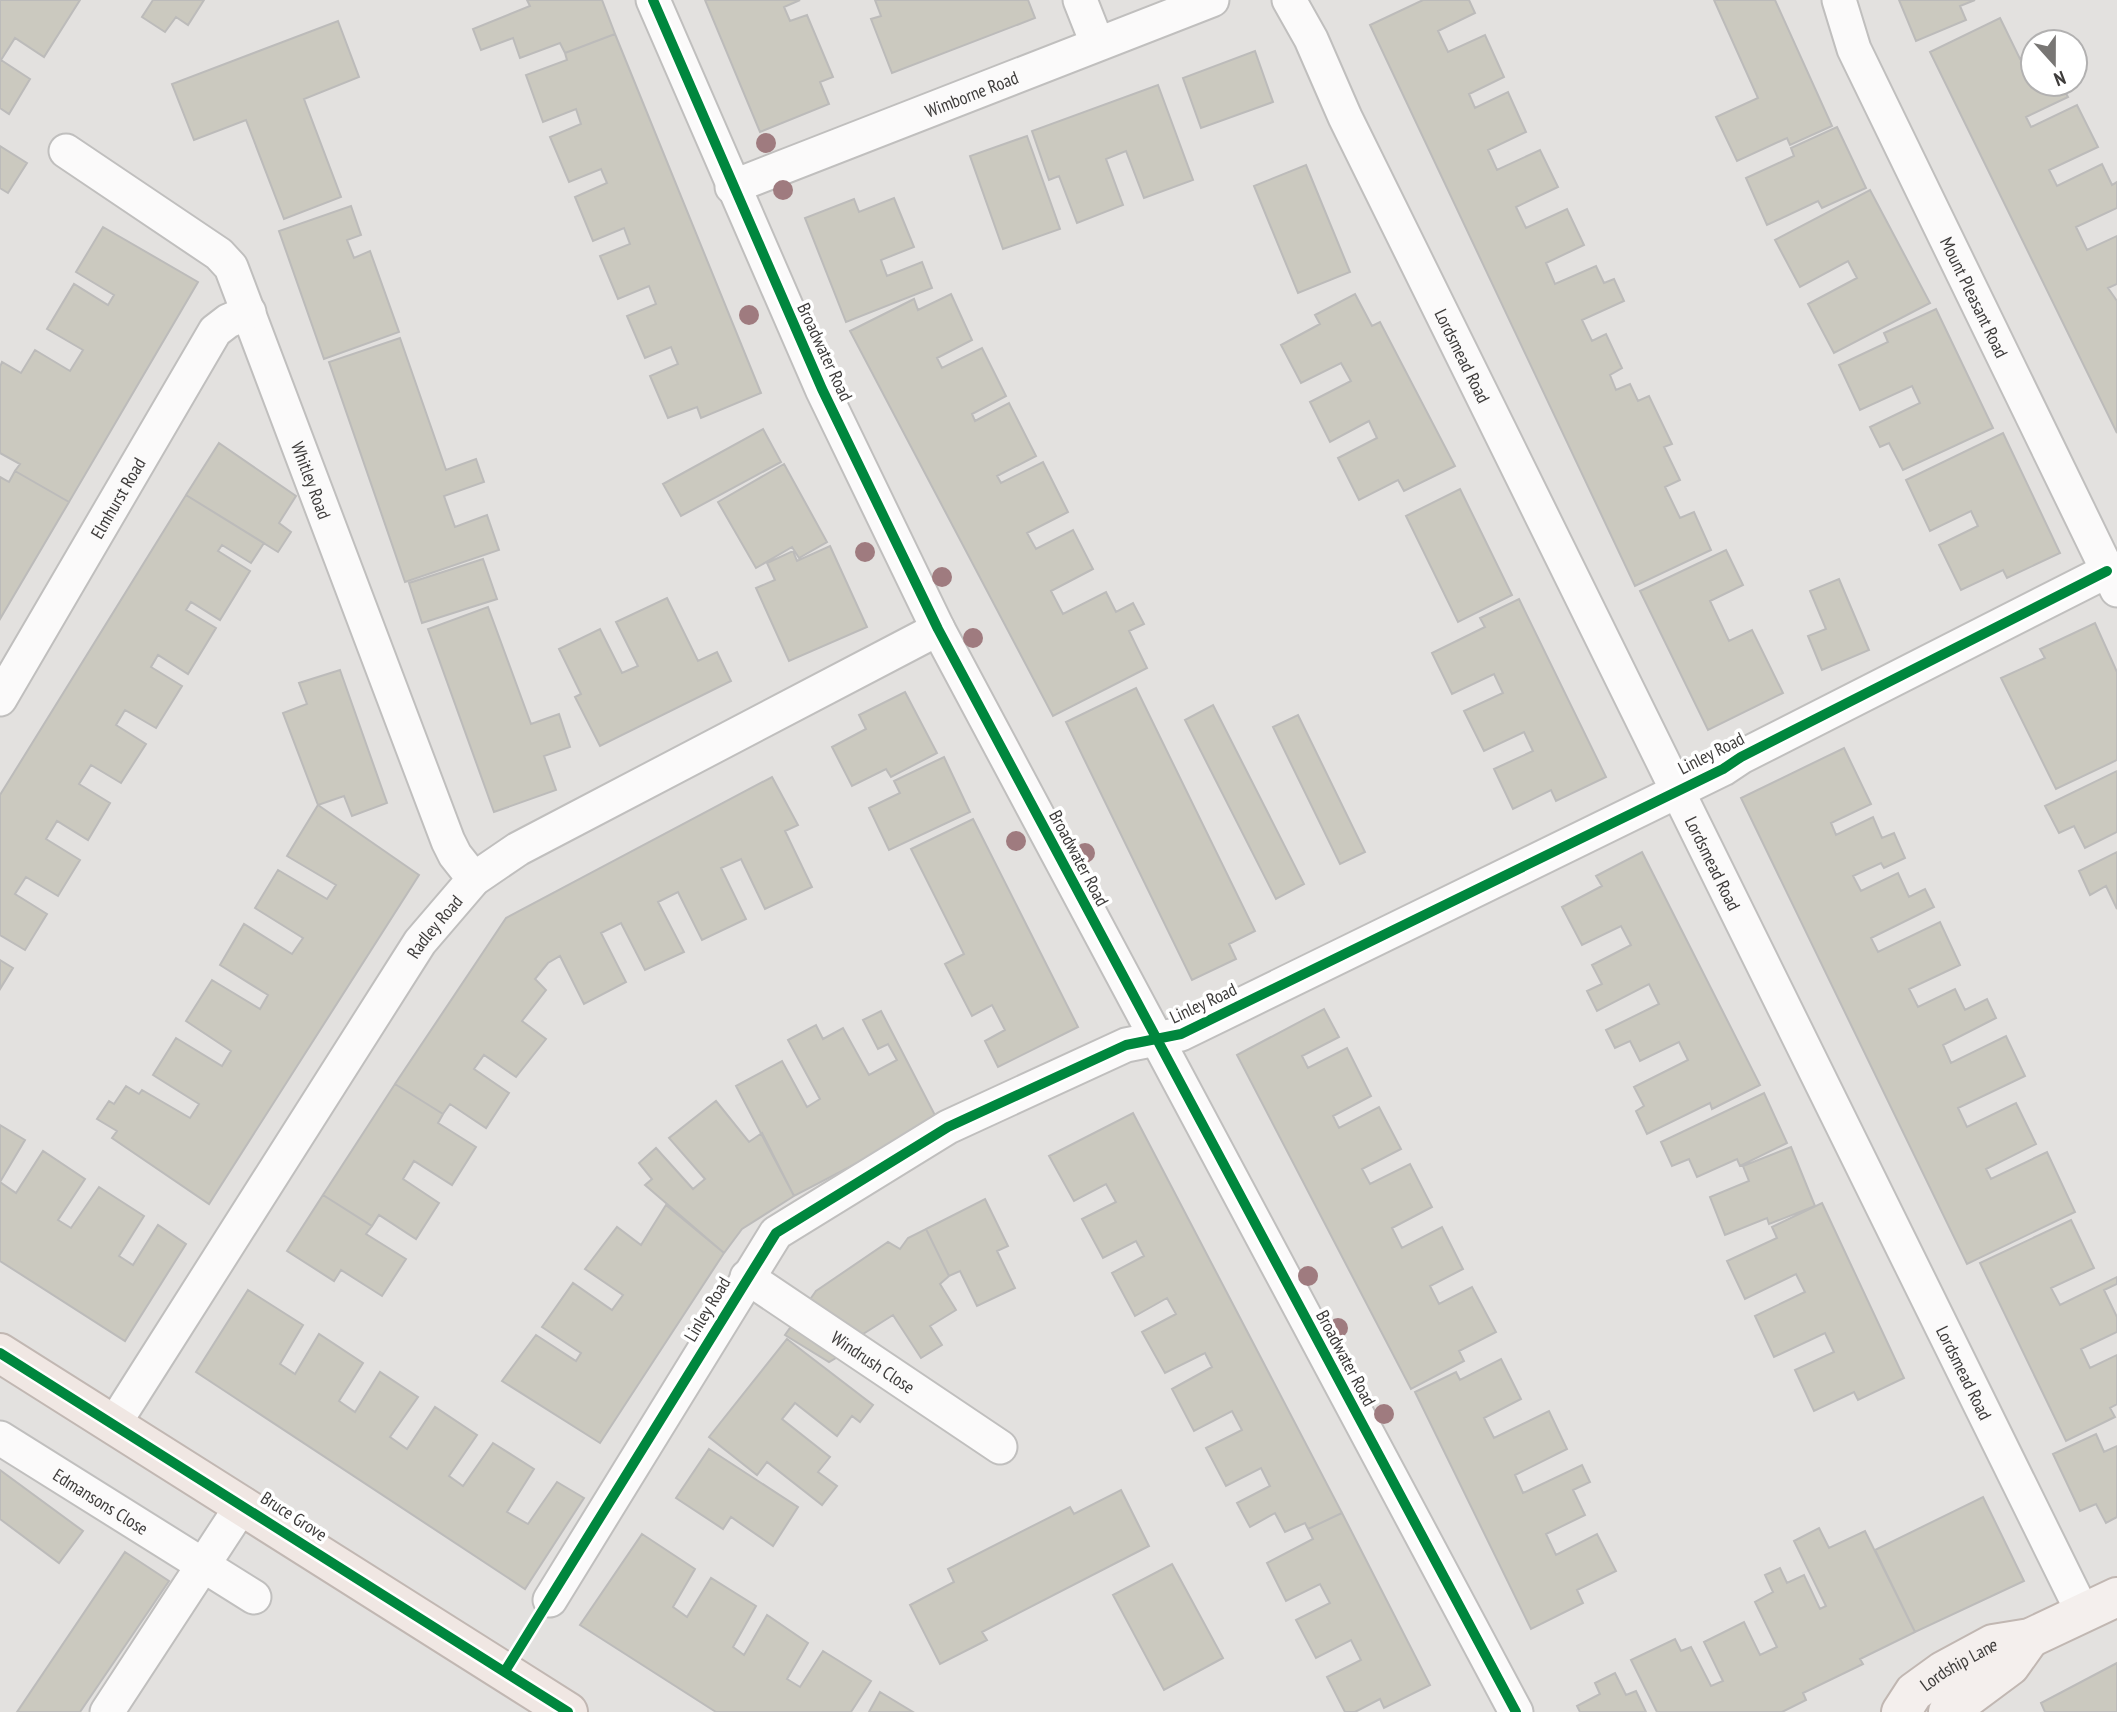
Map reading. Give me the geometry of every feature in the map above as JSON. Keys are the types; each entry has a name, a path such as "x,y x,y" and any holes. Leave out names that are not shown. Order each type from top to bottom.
{"highway":[{"name":"Bruce Grove","path":"0,1353 243,1504 568,1712"}],"main road":[{"name":"Lordship Lane","path":"1901,1712 1914,1692 1943,1671 1993,1644 2030,1638 2117,1597"},
{"name":"Lordship Lane","path":"1948,1712 2010,1666 2030,1638"}],"street":[{"name":"Broadwater Road","path":"653,0 822,389 939,629 1156,1041 1516,1712"},
{"path":"1080,0 1097,43"},
{"name":"Wimborne Road","path":"732,187 1212,0"},
{"name":"Lordsmead Road","path":"1289,0 1311,39 1345,117 2083,1613"},
{"name":"Mount Pleasant Road","path":"1839,0 1854,49 2112,581"},
{"name":"Whitley Road","path":"66,151 219,254 231,267 449,841 455,855 474,879"},
{"name":"Elmhurst Road","path":"0,699 215,331 228,321 249,312"},
{"name":"Linley Road","path":"550,1600 776,1233 948,1127 1126,1045 1156,1041 1194,1028 1678,789 2112,581"},
{"name":"Radley Road","path":"114,1424 420,942 474,879 518,849 939,629"},
{"name":"Windrush Close","path":"747,1277 1000,1447"},
{"name":"Edmansons Close","path":"0,1438 254,1597"},
{"path":"107,1712 201,1564 243,1504"}],"building":[{"path":"0,0 80,0 44,57 15,38 1,60 30,79 9,114 0,108"},
{"path":"153,0 204,0 188,25 176,17 165,32 142,17"},
{"path":"527,0 602,0 615,34 565,53 560,43 520,58 513,38 481,50 473,29 530,6"},
{"path":"705,0 800,0 784,7 790,21 807,15 833,77 820,82 829,104 760,132"},
{"path":"875,0 1028,0 1035,18 892,73 871,19 881,16"},
{"path":"1423,0 1469,0 1475,13 1438,31 1448,52 1485,35 1504,77 1469,94 1475,108 1508,92 1526,132 1488,150 1497,170 1540,150 1558,187 1516,207 1526,228 1567,209 1584,245 1546,263 1555,284 1596,266 1604,283 1614,279 1624,301 1582,320 1592,341 1606,334 1622,368 1610,375 1616,390 1630,384 1638,401 1649,396 1672,444 1664,447 1680,480 1665,487 1680,518 1694,512 1711,550 1635,586 1370,25"},
{"path":"1714,0 1775,0 1832,126 1790,145 1787,138 1737,161 1716,117 1758,98"},
{"path":"1899,0 1975,0 1960,6 1966,20 1916,41"},
{"path":"2000,18 2019,57 2019,98 2066,98 2026,117 2031,127 2077,105 2098,147 2049,170 2057,186 2102,164 2112,185 2117,182 2117,208 2076,227 2087,250 2117,236 2117,284 2108,288 2117,301 2117,433 1930,52"},
{"path":"338,21 359,77 304,99 341,197 284,219 246,120 194,140 172,84"},
{"path":"615,34 761,393 701,418 697,407 668,418 650,376 678,364 671,347 645,358 627,316 656,304 649,286 618,299 600,256 630,244 624,228 593,241 575,197 607,183 601,169 569,182 550,137 581,124 576,109 543,122 526,75 567,60 565,53"},
{"path":"1255,51 1273,102 1201,128 1183,78"},
{"path":"1158,85 1193,180 1144,198 1126,151 1106,159 1123,205 1077,223 1059,176 1049,180 1032,131"},
{"path":"1837,127 1866,188 1822,208 1818,201 1767,225 1746,178 1794,156 1791,148"},
{"path":"1027,136 1060,229 1003,249 970,156"},
{"path":"0,146 27,163 8,193 0,188"},
{"path":"1306,165 1350,272 1298,293 1254,186"},
{"path":"1870,190 1930,303 1834,353 1808,304 1857,278 1848,261 1800,287 1775,240"},
{"path":"894,198 914,247 881,260 887,276 922,262 932,288 846,322 805,218 854,199 859,212"},
{"path":"351,206 361,235 347,240 354,258 370,251 399,332 324,359 279,231"},
{"path":"103,227 198,282 69,502 15,471 20,464 0,453 0,367 2,362 21,373 35,350 70,371 83,350 47,329 74,284 108,305 114,295 76,272"},
{"path":"951,294 972,340 937,358 942,368 982,348 1006,396 972,414 975,421 1009,403 1036,456 997,476 1001,483 1043,462 1068,512 1027,533 1036,549 1073,530 1093,569 1051,591 1063,614 1106,592 1116,612 1133,603 1144,624 1129,631 1147,668 1053,716 850,331 914,299 918,310"},
{"path":"1355,294 1372,326 1380,322 1455,466 1404,491 1398,480 1359,500 1338,458 1377,438 1369,421 1330,442 1310,402 1351,381 1341,363 1301,383 1281,345 1320,324 1315,315"},
{"path":"1936,309 1993,428 1903,470 1889,443 1880,447 1870,427 1920,403 1912,386 1860,410 1839,365 1888,342 1884,333"},
{"path":"400,338 446,470 476,459 484,482 444,496 455,527 487,515 499,550 405,582 329,362"},
{"path":"763,429 781,462 681,516 663,484"},
{"path":"2003,433 2060,553 2007,578 2003,570 1961,590 1939,545 1978,526 1971,511 1930,531 1906,480"},
{"path":"219,443 296,496 279,523 291,532 278,552 186,495"},
{"path":"784,464 827,542 799,558 792,547 756,568 718,502"},
{"path":"15,471 69,502 0,619 0,477 9,482"},
{"path":"1460,489 1512,595 1458,622 1406,516"},
{"path":"186,495 264,543 251,563 222,545 218,551 250,571 220,620 191,602 186,610 216,628 188,674 158,655 151,667 182,686 156,728 125,710 116,725 146,744 121,783 91,765 79,784 110,803 88,840 57,821 46,839 80,860 58,896 26,877 15,894 47,914 25,950 0,935 0,795"},
{"path":"830,546 867,627 789,661 756,588 775,580 767,563 793,551 797,561"},
{"path":"1726,550 1743,585 1710,601 1729,641 1752,630 1783,693 1708,730 1640,591"},
{"path":"483,559 497,599 422,623 409,583"},
{"path":"1839,579 1869,650 1822,670 1808,636 1826,629 1810,591"},
{"path":"667,598 698,661 717,652 731,681 600,746 575,697 581,694 559,649 600,629 622,673 638,666 616,622"},
{"path":"1519,599 1606,777 1556,801 1551,790 1513,809 1494,769 1533,751 1524,732 1484,751 1464,711 1503,693 1494,674 1452,694 1432,653 1485,627 1480,618"},
{"path":"488,607 531,724 559,714 570,747 544,756 556,790 494,812 428,629"},
{"path":"2095,623 2117,672 2117,760 2056,789 2001,678 2045,658 2040,649"},
{"path":"340,670 387,803 352,816 344,796 318,805 283,713 307,704 299,683"},
{"path":"1136,688 1255,931 1229,944 1236,959 1192,980 1066,722"},
{"path":"905,692 937,753 891,777 886,769 852,786 832,747 866,729 859,715"},
{"path":"1213,705 1304,884 1276,899 1185,720"},
{"path":"1298,715 1365,852 1340,864 1273,727"},
{"path":"1844,748 1871,804 1831,823 1836,835 1873,817 1882,838 1894,833 1905,858 1884,868 1881,863 1853,876 1861,891 1898,873 1909,897 1925,889 1934,907 1871,938 1878,952 1940,922 1960,965 1909,989 1918,1007 1955,989 1965,1010 1987,999 1996,1018 1943,1045 1951,1063 2006,1036 2025,1076 1958,1108 1967,1127 2016,1103 2036,1144 1986,1169 1991,1179 2047,1152 2075,1212 1967,1264 1741,798"},
{"path":"944,757 970,812 889,850 869,808 900,793 894,781"},
{"path":"2117,771 2117,832 2085,848 2074,826 2059,833 2045,806"},
{"path":"772,777 798,825 785,831 812,887 765,909 741,859 721,868 746,919 702,940 678,892 658,902 684,952 645,970 621,923 601,933 626,982 584,1004 560,956 548,963 535,979 546,990 522,1021 546,1039 516,1077 484,1055 474,1069 509,1093 486,1128 450,1104 443,1114 395,1084 506,918"},
{"path":"318,805 419,875 209,1204 112,1138 117,1131 97,1119 109,1101 114,1104 126,1086 139,1094 142,1090 190,1118 199,1104 153,1075 176,1038 222,1066 231,1051 186,1021 212,980 260,1009 268,995 220,965 244,924 292,954 303,938 255,908 278,870 327,899 336,885 287,856"},
{"path":"973,819 1078,1027 998,1067 985,1041 1005,1030 992,1005 972,1016 945,964 964,954 911,849"},
{"path":"1642,852 1760,1085 1712,1109 1710,1103 1647,1134 1636,1111 1644,1106 1634,1087 1688,1060 1679,1042 1640,1061 1630,1041 1615,1048 1606,1030 1659,1004 1649,984 1597,1011 1587,991 1602,984 1592,965 1631,945 1621,926 1582,945 1562,907 1602,886 1596,876"},
{"path":"2117,852 2117,909 2106,886 2090,895 2079,871"},
{"path":"0,960 13,968 0,989"},
{"path":"1324,1009 1339,1037 1302,1056 1308,1068 1347,1048 1371,1096 1333,1116 1339,1128 1379,1107 1401,1149 1362,1169 1370,1184 1410,1164 1432,1207 1392,1228 1402,1248 1442,1227 1463,1269 1430,1286 1439,1304 1472,1287 1496,1332 1459,1351 1464,1361 1411,1389 1237,1055"},
{"path":"881,1011 938,1121 794,1196 736,1086 782,1061 807,1107 820,1099 788,1040 816,1025 823,1039 843,1028 869,1075 897,1060 888,1044 878,1049 863,1020"},
{"path":"395,1084 443,1114 438,1123 476,1147 452,1185 414,1161 403,1179 439,1203 416,1239 379,1215 372,1226 323,1195"},
{"path":"1764,1093 1787,1143 1740,1166 1737,1159 1697,1177 1689,1159 1672,1166 1661,1142"},
{"path":"716,1101 749,1142 762,1133 794,1196 742,1229 724,1253 645,1185 652,1179 639,1163 656,1148 693,1189 705,1179 669,1138"},
{"path":"1133,1113 1342,1513 1308,1529 1305,1523 1285,1532 1275,1513 1250,1527 1237,1503 1270,1486 1261,1468 1226,1486 1206,1448 1242,1430 1232,1411 1194,1431 1172,1389 1212,1367 1205,1353 1165,1373 1142,1332 1176,1314 1167,1298 1135,1316 1112,1273 1144,1256 1136,1241 1103,1258 1082,1219 1116,1202 1106,1184 1074,1201 1049,1156"},
{"path":"0,1125 25,1140 0,1182"},
{"path":"1791,1147 1815,1206 1769,1224 1767,1218 1725,1235 1710,1197 1749,1181 1743,1166"},
{"path":"43,1151 85,1179 58,1220 71,1228 99,1187 144,1216 119,1256 133,1265 158,1225 186,1244 125,1341 0,1261 0,1182 16,1193"},
{"path":"323,1195 372,1226 366,1234 406,1259 382,1296 341,1270 334,1281 287,1251"},
{"path":"985,1199 1008,1246 997,1251 1015,1288 977,1306 960,1271 949,1276 926,1229"},
{"path":"1822,1203 1904,1378 1858,1400 1854,1392 1814,1411 1795,1370 1834,1352 1825,1333 1774,1357 1755,1316 1805,1292 1796,1274 1745,1299 1727,1261 1777,1238 1772,1227"},
{"path":"666,1205 724,1253 600,1443 502,1381 536,1335 576,1361 581,1353 542,1327 573,1283 612,1310 623,1295 585,1269 617,1227 641,1245"},
{"path":"2071,1220 2094,1268 2051,1288 2060,1305 2117,1277 2117,1284 2104,1290 2117,1317 2117,1332 2081,1349 2090,1368 2117,1355 2117,1404 2110,1408 2115,1417 2066,1441 1980,1263"},
{"path":"926,1229 949,1276 940,1284 956,1310 930,1326 942,1345 921,1358 893,1315 860,1336 846,1352 829,1362 785,1335 816,1291 888,1242 900,1249 908,1238"},
{"path":"248,1290 303,1325 280,1364 295,1374 319,1334 363,1363 339,1401 355,1412 380,1372 418,1397 390,1437 407,1449 435,1407 477,1435 449,1476 463,1486 493,1443 534,1469 507,1512 528,1524 557,1482 584,1498 525,1589 196,1372"},
{"path":"787,1339 873,1405 860,1422 852,1416 837,1436 795,1403 782,1419 830,1457 818,1472 837,1486 822,1505 767,1462 757,1475 709,1437"},
{"path":"1501,1359 1521,1399 1484,1418 1494,1438 1549,1411 1567,1449 1515,1475 1523,1493 1582,1465 1590,1482 1573,1490 1585,1515 1546,1534 1556,1555 1597,1534 1616,1571 1577,1590 1583,1603 1531,1629 1415,1392 1456,1372 1460,1380"},
{"path":"2096,1434 2104,1452 2117,1446 2117,1517 2106,1523 2096,1504 2080,1511 2053,1454"},
{"path":"709,1449 798,1507 773,1546 731,1517 723,1529 676,1498"},
{"path":"0,1470 83,1531 59,1563 0,1519"},
{"path":"1121,1490 1149,1546 982,1632 987,1640 940,1664 910,1605 954,1582 948,1569 1070,1507 1074,1514"},
{"path":"1983,1497 2024,1581 1915,1632 1875,1550"},
{"path":"1342,1513 1430,1685 1384,1708 1380,1699 1355,1712 1345,1712 1327,1677 1361,1660 1351,1640 1316,1658 1296,1620 1330,1603 1320,1584 1286,1601 1267,1563 1313,1539 1308,1529"},
{"path":"1819,1528 1829,1548 1865,1531 1915,1632 1860,1659 1863,1664 1803,1693 1806,1700 1782,1712 1657,1712 1631,1660 1675,1639 1681,1651 1691,1647 1711,1686 1723,1681 1704,1642 1744,1622 1760,1655 1777,1647 1755,1602 1773,1592 1765,1575 1780,1568 1787,1583 1804,1575 1820,1609 1826,1606 1794,1541"},
{"path":"642,1534 695,1569 673,1607 687,1617 711,1578 756,1606 733,1647 744,1655 767,1615 808,1643 787,1679 800,1687 823,1651 871,1681 851,1712 716,1712 580,1625"},
{"path":"125,1552 169,1581 80,1712 17,1712"},
{"path":"1172,1564 1223,1658 1164,1690 1113,1595"},
{"path":"2117,1663 2117,1712 2045,1712 2041,1703"},
{"path":"1615,1673 1626,1695 1636,1691 1646,1712 1580,1712 1577,1706 1600,1694 1595,1683"},
{"path":"880,1692 913,1712 869,1712"}],"cycle path":[{"path":"653,0 822,389 938,629 1516,1712"},
{"path":"505,1671 776,1233 948,1127 1126,1045 1181,1034 1723,769 1741,757 2107,571"},
{"path":"0,1353 568,1712"}]}
